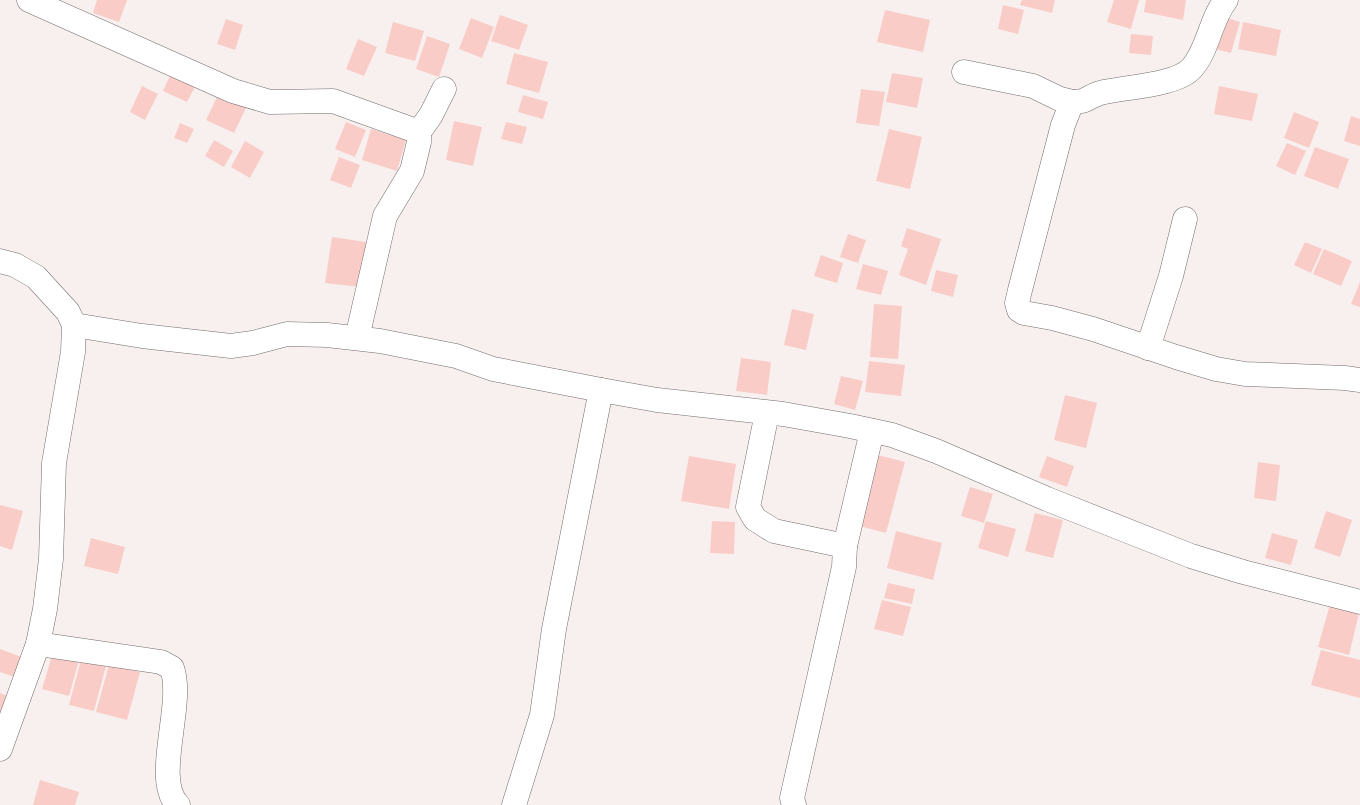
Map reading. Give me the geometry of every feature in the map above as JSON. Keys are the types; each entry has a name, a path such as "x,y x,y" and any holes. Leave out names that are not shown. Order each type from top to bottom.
{"street":[{"path":"28,0 233,91 270,102 334,101 419,132"},
{"path":"964,72 1033,86 1060,99 1072,102 1083,102 1099,94 1174,78 1191,70 1202,53 1214,19 1226,0"},
{"path":"357,338 385,216 412,171 419,142 419,132 431,115 444,89"},
{"path":"1072,102 1063,125 1020,290 1017,303 1019,310 1024,313 1093,329 1216,368 1245,374 1360,380"},
{"path":"1148,348 1171,276 1185,219"},
{"path":"0,261 15,265 36,277 68,312 74,325 73,352 54,463 51,559 45,609 38,644 0,749"},
{"path":"74,325 142,336 231,346 253,343 287,334 327,335 380,341 446,354 493,368 601,390 657,400 767,413 850,426 892,435 936,451 1047,500 1191,556 1243,572 1360,602"},
{"path":"514,805 542,715 554,629 601,390"},
{"path":"767,413 748,507 754,519 774,531 845,546"},
{"path":"794,805 792,798 844,566 845,546 872,431"},
{"path":"38,644 161,662 172,668 176,678 175,700 167,777 171,798 178,805"}],"building":[{"path":"97,0 127,0 119,22 93,13"},
{"path":"1022,0 1055,0 1052,13 1020,5"},
{"path":"1114,0 1139,0 1131,29 1107,22"},
{"path":"1146,0 1186,0 1183,20 1144,12"},
{"path":"1003,5 1024,10 1018,34 998,29"},
{"path":"885,10 930,20 923,52 877,42"},
{"path":"500,15 528,25 519,50 491,41"},
{"path":"1224,17 1240,22 1231,53 1215,49"},
{"path":"471,18 494,27 482,58 459,49"},
{"path":"226,19 243,25 235,50 217,44"},
{"path":"393,22 424,31 415,61 385,53"},
{"path":"1243,22 1281,30 1276,56 1238,49"},
{"path":"1131,34 1153,36 1151,55 1129,53"},
{"path":"427,36 450,44 439,77 416,69"},
{"path":"358,39 377,47 364,76 346,69"},
{"path":"514,53 548,62 539,93 506,84"},
{"path":"173,69 198,81 187,102 163,91"},
{"path":"892,73 923,78 917,108 886,102"},
{"path":"142,86 158,94 145,120 130,112"},
{"path":"1219,86 1258,94 1252,121 1214,114"},
{"path":"861,89 885,92 879,126 856,123"},
{"path":"218,95 246,108 234,133 206,120"},
{"path":"523,95 548,102 543,119 518,112"},
{"path":"1294,112 1319,122 1309,148 1284,138"},
{"path":"1351,116 1360,119 1360,146 1344,141"},
{"path":"454,121 482,127 473,166 446,160"},
{"path":"346,122 366,130 355,157 335,149"},
{"path":"506,122 527,127 522,144 501,139"},
{"path":"180,123 194,129 187,143 174,138"},
{"path":"371,129 406,140 397,171 362,160"},
{"path":"889,129 922,137 910,189 876,181"},
{"path":"214,140 233,151 224,167 205,156"},
{"path":"245,141 264,152 250,178 231,167"},
{"path":"1287,143 1306,151 1295,175 1276,166"},
{"path":"1315,147 1349,159 1338,189 1304,176"},
{"path":"339,157 360,165 351,188 330,180"},
{"path":"907,228 941,239 926,285 899,275 908,249 901,246"},
{"path":"848,234 866,240 858,263 840,257"},
{"path":"332,237 366,242 360,287 325,283"},
{"path":"1305,242 1322,249 1311,273 1294,265"},
{"path":"1324,249 1352,261 1341,286 1313,274"},
{"path":"821,255 843,263 837,283 814,276"},
{"path":"863,264 888,271 881,295 856,289"},
{"path":"936,270 958,275 953,297 931,291"},
{"path":"1360,282 1360,307 1351,304"},
{"path":"874,304 902,306 898,359 870,357"},
{"path":"792,309 814,314 806,350 784,345"},
{"path":"741,358 771,362 767,395 736,391"},
{"path":"869,361 905,365 901,396 865,392"},
{"path":"841,376 863,381 855,410 834,404"},
{"path":"1065,395 1097,403 1086,448 1054,440"},
{"path":"874,454 905,462 886,533 856,525"},
{"path":"689,456 736,464 729,509 681,501"},
{"path":"1047,456 1074,466 1067,487 1039,477"},
{"path":"1258,462 1280,465 1276,501 1254,498"},
{"path":"970,487 993,494 984,523 961,516"},
{"path":"0,505 23,511 12,550 0,546"},
{"path":"1326,511 1352,520 1340,557 1314,548"},
{"path":"1035,513 1063,520 1053,558 1025,551"},
{"path":"712,521 735,522 734,554 710,553"},
{"path":"986,521 1016,529 1008,557 978,548"},
{"path":"896,531 942,543 933,580 887,568"},
{"path":"1272,533 1298,540 1291,565 1265,558"},
{"path":"91,538 125,547 118,574 84,566"},
{"path":"888,583 915,589 912,604 884,598"},
{"path":"882,600 911,607 903,636 874,629"},
{"path":"1331,601 1360,609 1349,655 1318,647"},
{"path":"0,649 27,659 20,679 0,672"},
{"path":"54,649 80,656 69,696 42,689"},
{"path":"1321,650 1360,660 1360,698 1311,685"},
{"path":"82,656 107,662 94,711 69,705"},
{"path":"109,665 140,672 127,720 96,712"},
{"path":"0,693 10,697 0,717"},
{"path":"40,780 79,792 75,805 33,805"}]}
